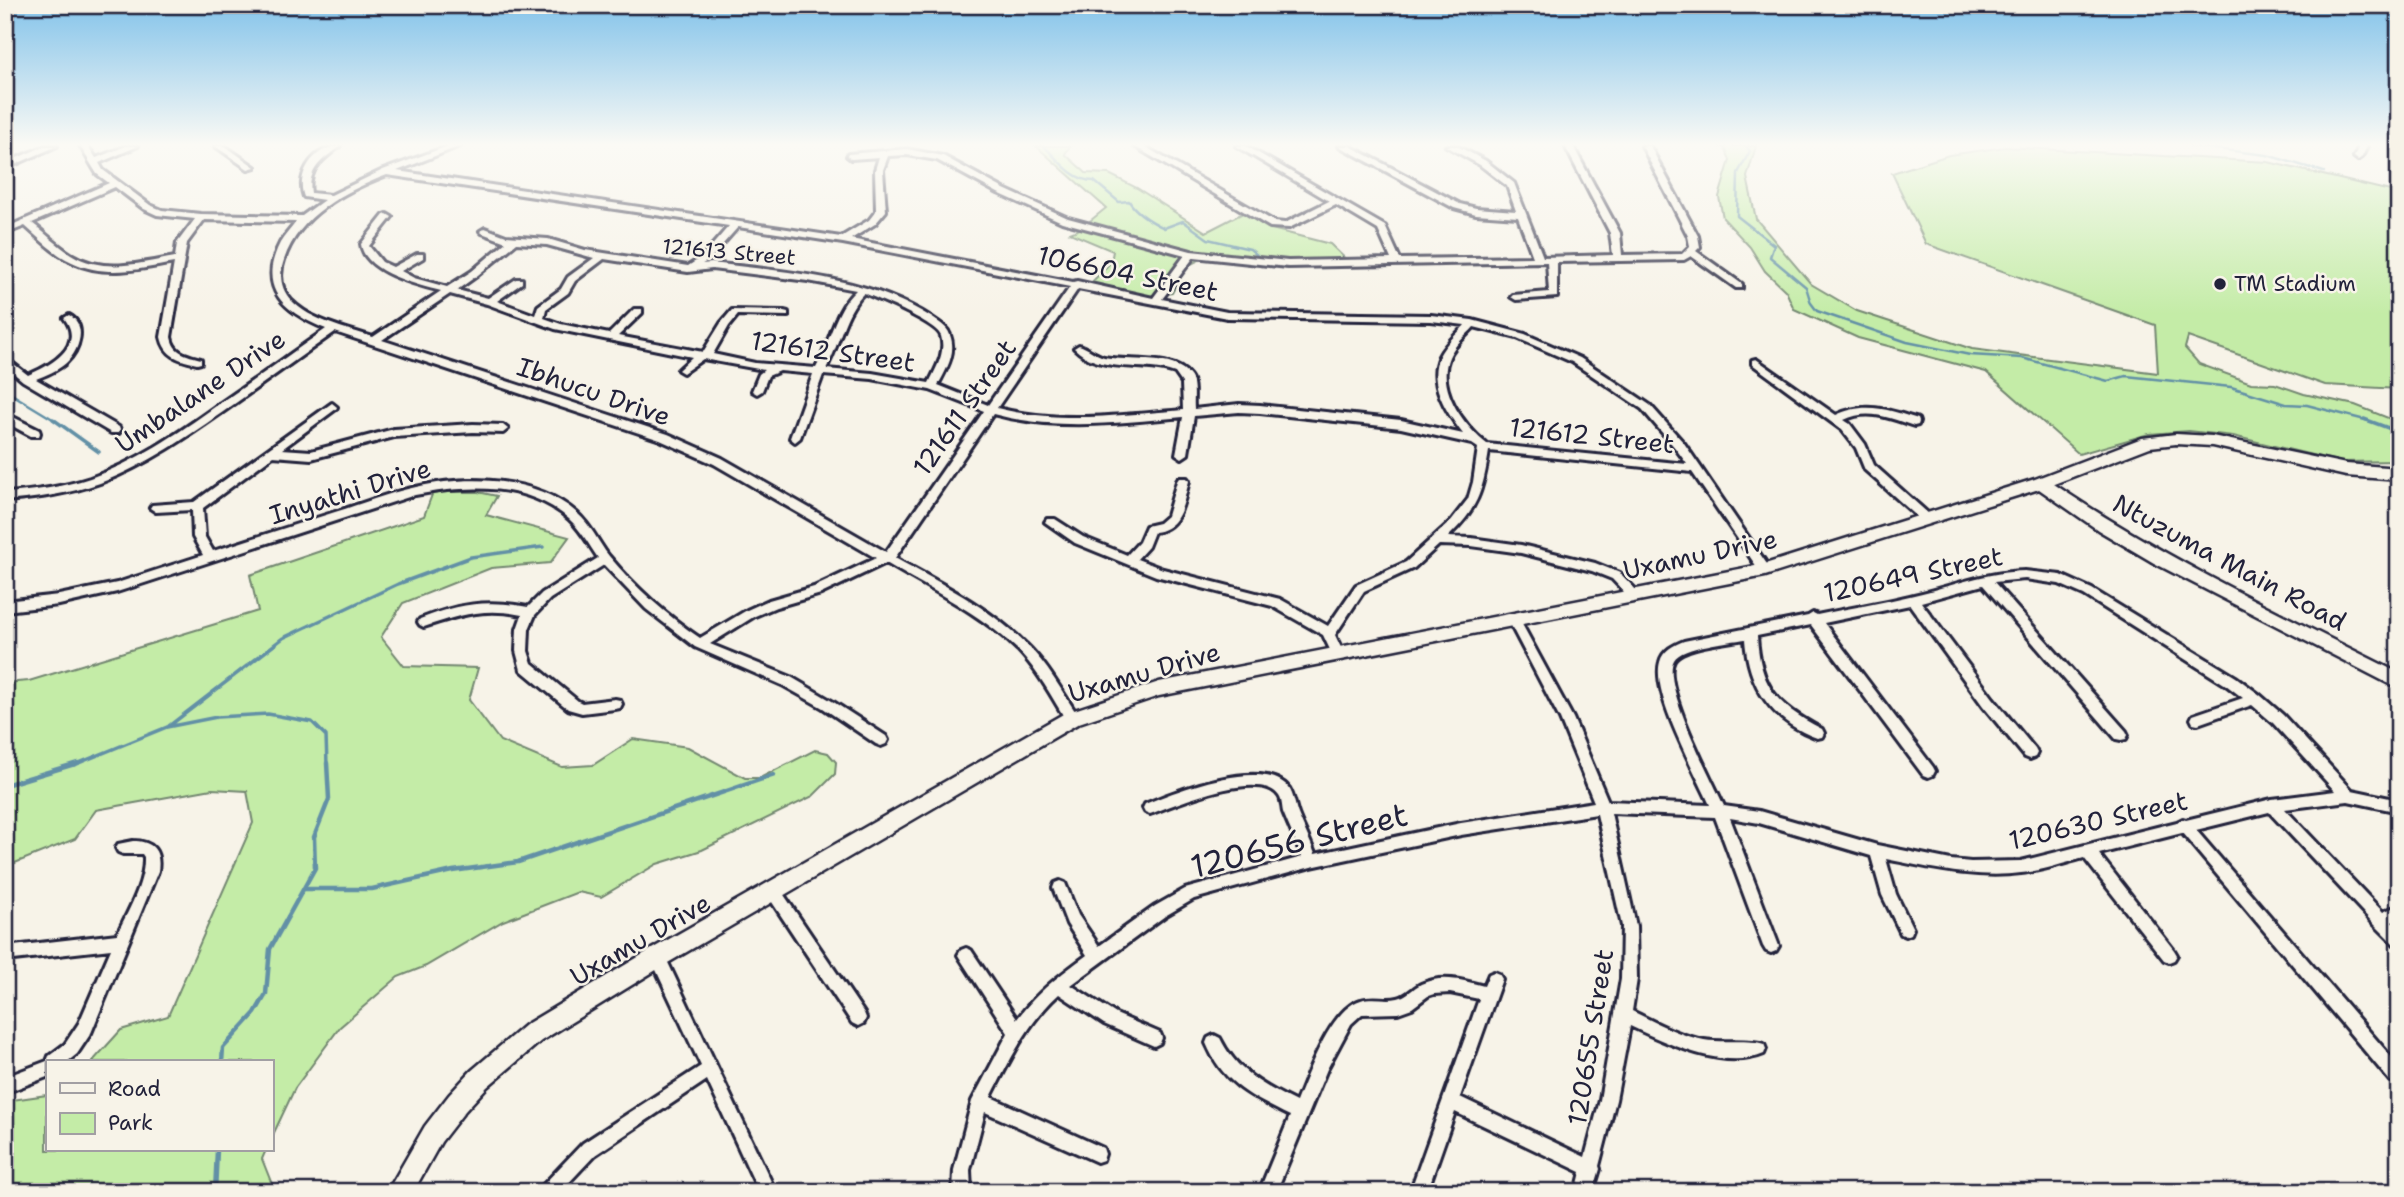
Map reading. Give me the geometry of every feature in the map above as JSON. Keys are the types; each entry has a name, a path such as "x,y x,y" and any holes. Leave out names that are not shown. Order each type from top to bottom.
{"street":[{"path":"5,231 73,202"},
{"path":"141,202 155,212 201,217 305,219"},
{"name":"Ibhucu Drive","path":"328,202 305,219 281,250 276,264 276,281 281,295 291,307 306,317 334,328 674,442 718,461 889,558 1003,629 1044,673 1072,718"},
{"name":"106604 Street","path":"590,202 843,240 1241,317 1398,316 1472,323 1549,346 1604,377 1646,407 1696,469 1765,570"},
{"path":"843,240 873,222 881,211 880,202"},
{"path":"1026,202 1065,219 1191,254 1288,264 1677,258 1691,252 1695,247 1693,236 1675,202"},
{"path":"1233,202 1273,225 1286,226 1335,202"},
{"path":"1338,202 1382,228 1397,262"},
{"path":"1449,202 1476,211 1522,214"},
{"path":"1519,202 1539,259"},
{"path":"1599,202 1615,233 1618,258"},
{"path":"197,361 177,355 167,346 166,337 181,243 201,217"},
{"name":"121612 Street","path":"387,217 365,246 374,261 392,272 491,302 538,320 778,369 820,370 872,376 932,387 990,410 1017,417 1076,422 1189,415 1239,408 1323,414 1401,424 1478,443 1696,469"},
{"path":"26,222 65,254 84,264 128,267 178,259"},
{"path":"709,262 736,224"},
{"name":"121613 Street","path":"485,231 514,240 548,242 647,264 688,269 709,262 863,289 917,313 942,329 948,347 932,387"},
{"path":"374,341 475,273 514,240"},
{"path":"1691,252 1739,286"},
{"path":"1156,302 1191,254"},
{"path":"392,272 420,256"},
{"path":"538,320 542,308 565,291 572,277 603,256"},
{"path":"1516,297 1555,295 1552,259"},
{"path":"636,273 647,264"},
{"path":"491,302 519,281"},
{"name":"121611 Street","path":"889,558 1077,284"},
{"path":"795,438 849,302 863,289"},
{"path":"611,337 638,310"},
{"path":"683,370 704,355 723,332 726,320 736,312 784,314"},
{"path":"27,379 55,367 68,357 76,334 75,325 69,318"},
{"path":"1330,633 1360,588 1410,565 1438,541 1473,500 1479,482 1478,443 1448,401 1440,373 1448,350 1472,323"},
{"name":"Umbalane Drive","path":"5,497 79,486 136,464 169,445 334,328"},
{"path":"1079,348 1087,358 1163,366 1183,374 1187,380 1189,434 1182,454"},
{"path":"5,360 27,379 115,430"},
{"path":"1756,362 1774,378 1837,419 1854,436 1869,467 1926,518"},
{"path":"757,391 764,374 778,369"},
{"path":"156,508 197,506 332,407"},
{"path":"1837,419 1851,411 1864,409 1914,422"},
{"path":"5,417 35,433"},
{"path":"270,452 312,455 394,433 503,429"},
{"name":"Uxamu Drive","path":"399,1192 457,1103 496,1064 533,1033 658,957 1072,718 1159,689 1765,570 2041,482 2148,442 2176,439 2212,441 2346,470 2399,474"},
{"path":"1129,560 1144,544 1150,529 1161,527 1168,520 1176,506 1183,481"},
{"name":"Ntuzuma Main Road","path":"2041,482 2104,526 2160,559 2399,682"},
{"name":"Inyathi Drive","path":"5,606 98,592 414,491 463,484 525,491 571,513 590,533 605,559 653,607 699,645 799,687 881,740"},
{"path":"197,506 199,537 211,558"},
{"path":"1051,522 1079,540 1190,583 1229,589 1276,602 1330,633 1337,652"},
{"path":"1438,541 1471,542 1521,549 1595,566 1616,576 1634,594"},
{"path":"699,645 751,612 773,603 817,592 889,558"},
{"path":"605,559 546,596 530,612 523,629 522,651 526,666 573,705 582,708 615,704"},
{"name":"120649 Street","path":"1720,811 1680,723 1669,689 1666,663 1670,654 1684,646 1913,600 1985,579 2025,575 2047,577 2076,586 2180,648 2255,699 2306,746 2348,795"},
{"path":"1985,579 2122,735"},
{"path":"1913,600 1988,702 2030,753"},
{"path":"424,622 476,605 502,606 530,612"},
{"name":"120655 Street","path":"1513,618 1566,718 1602,807 1629,926 1629,979 1624,1015 1592,1169 1584,1192"},
{"path":"1813,618 1928,771"},
{"path":"1751,632 1751,649 1757,672 1770,701 1783,713 1817,733"},
{"path":"2198,719 2255,699"},
{"path":"1150,808 1167,799 1231,783 1261,780 1271,782 1284,792 1311,861"},
{"name":"120630 Street","path":"1602,807 1720,811 1759,817 1877,851 1951,866 1996,868 2021,867 2272,804 2348,795 2399,806"},
{"path":"2272,804 2399,939"},
{"name":"120656 Street","path":"962,1192 962,1170 979,1101 1017,1032 1038,1003 1058,985 1160,911 1190,894 1311,861 1461,829 1602,807"},
{"path":"1720,811 1771,946"},
{"path":"2183,825 2396,1075"},
{"path":"57,1060 71,1049 85,1028 148,880 153,863 151,853 146,848 122,848"},
{"path":"2087,850 2169,955"},
{"path":"1877,851 1889,895 1906,929"},
{"path":"1060,888 1072,919 1097,956"},
{"path":"773,891 858,1018"},
{"path":"2380,920 2399,912"},
{"path":"5,954 120,942"},
{"path":"966,955 1017,1032"},
{"path":"658,957 709,1070 751,1150 768,1192"},
{"path":"1058,985 1110,1019 1154,1038"},
{"path":"1267,1192 1328,1049 1343,1020 1352,1011 1376,1005 1404,1004 1419,993 1438,986 1492,987 1418,1192"},
{"path":"1624,1015 1685,1044 1704,1050 1724,1052 1758,1049"},
{"path":"1214,1043 1219,1056 1234,1075 1301,1113"},
{"path":"5,1085 46,1069"},
{"path":"548,1192 563,1172 589,1149 709,1070"},
{"path":"979,1101 1097,1154"},
{"path":"1450,1101 1592,1169"}],"green space":[{"path":"1099,202 1159,202 1206,232 1243,213 1268,228 1330,244 1353,266 1288,267 1203,258 1187,266 1172,293 1150,297 1091,283 1111,262 1113,251 1070,233 1080,229 1106,208"},
{"name":"TM Stadium","path":"1720,202 1752,202 1756,219 1811,284 1857,311 1972,349 2158,373 2155,325 1926,244 1906,202 2399,202 2399,389 2325,385 2188,337 2185,348 2199,364 2251,383 2275,384 2304,394 2355,405 2388,418 2399,417 2399,461 2341,462 2233,436 2189,431 2149,434 2079,454 1986,372 1858,338 1794,309 1786,291 1765,271 1750,247 1723,218"},
{"path":"433,492 478,492 497,496 486,515 569,537 550,563 491,568 403,603 381,637 404,666 478,668 469,700 500,741 562,767 593,765 633,739 688,747 745,778 760,778 815,750 828,753 836,762 835,774 813,796 702,850 657,864 601,897 578,892 503,921 426,966 398,977 340,1027 295,1088 273,1135 273,1060 94,1060 121,1030 168,1016 253,823 247,791 212,789 96,810 75,839 5,867 5,683 29,681 258,611 250,575 424,516"},
{"path":"46,1095 46,1152 265,1152 262,1159 275,1192 5,1192 5,1101"}],"waterway":[{"path":"1130,202 1149,220 1164,228 1183,221 1208,239 1250,249 1257,255"},
{"path":"1737,202 1737,216 1774,245 1770,257 1806,287 1811,303 1817,311 1907,342 1970,355 2022,358 2108,381 2126,376 2231,387 2286,404 2307,405 2369,421"},
{"path":"5,390 55,420"},
{"path":"2364,419 2399,432"},
{"path":"55,420 99,452"},
{"path":"169,726 283,638 398,584 471,557 543,547"},
{"path":"74,765 167,727 217,717 268,714 312,722 326,736 327,765"},
{"path":"5,785 78,763"},
{"path":"222,1060 223,1048 255,1013 266,994 270,949 315,868 314,837 329,799 327,763"},
{"path":"304,889 372,889 453,871 518,862 774,775"},
{"path":"215,1192 217,1152"}],"place":[{"name":"TM Stadium","path":"2220,284"}]}
